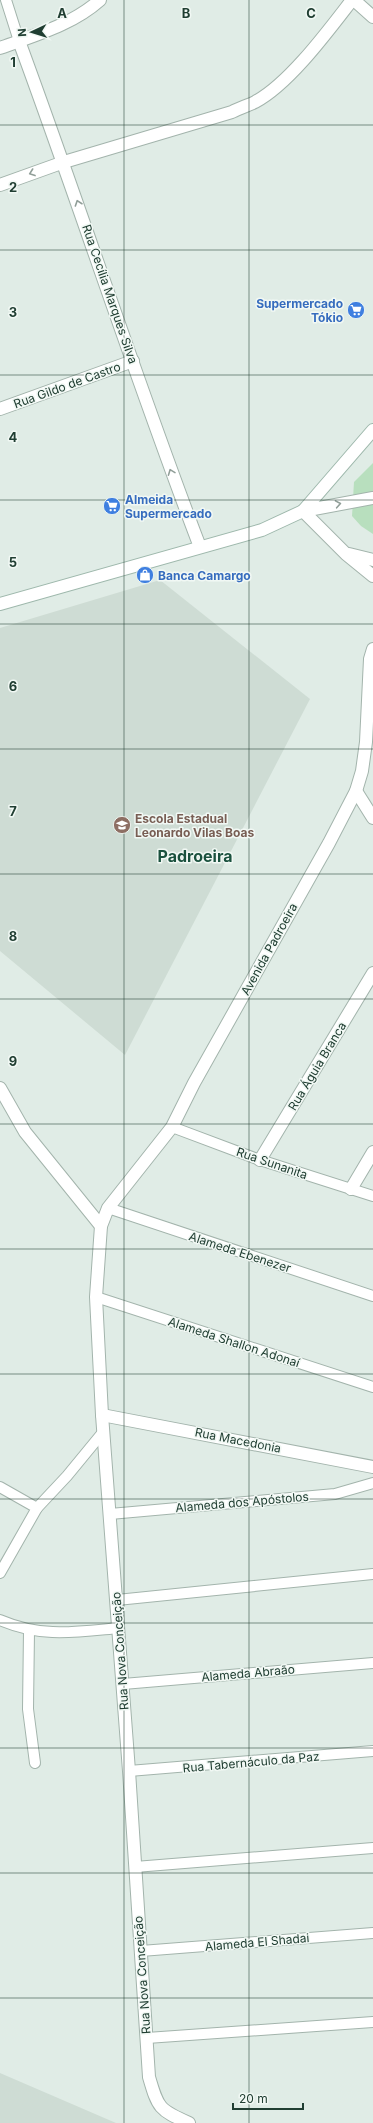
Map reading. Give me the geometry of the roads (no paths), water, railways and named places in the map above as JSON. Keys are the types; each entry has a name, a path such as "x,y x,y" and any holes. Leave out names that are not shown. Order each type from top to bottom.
{"street":[{"path":"0,48 54,28 88,10 100,0"},
{"path":"0,185 64,162 232,112 255,102 279,84 321,40 353,0 373,17"},
{"name":"Rua Cecília Marques Silva","path":"19,41 64,162 168,466 200,547"},
{"name":"Rua Gildo de Castro","path":"0,409 133,360"},
{"path":"303,511 373,430"},
{"path":"0,604 262,530 303,511 373,498"},
{"path":"303,511 346,554 373,576"},
{"path":"346,554 373,560"},
{"name":"Avenida Padroeira","path":"101,1226 108,1208 172,1127 194,1083 329,843 356,790 362,771 366,742 370,659 373,649"},
{"path":"356,790 373,818"},
{"name":"Rua Águia Branca","path":"260,1160 373,972"},
{"path":"0,1088 25,1132 101,1226"},
{"path":"351,1189 373,1152"},
{"name":"Rua Nova Conceição","path":"101,1226 96,1297 102,1415 123,1684 149,2077 156,2102 169,2114 189,2123"},
{"name":"Rua Macedonia","path":"102,1415 373,1467"}],"lane":[{"path":"6,0 19,41"},
{"name":"Rua Sunanita","path":"172,1127 260,1160 373,1196"},
{"name":"Alameda Ebenezer","path":"108,1208 373,1296"},
{"name":"Alameda Shallon Adonaí","path":"96,1297 373,1387"},
{"path":"0,1573 37,1508 67,1476 104,1431"},
{"name":"Alameda dos Apóstolos","path":"110,1514 335,1494 373,1483"},
{"path":"0,1486 37,1508"},
{"path":"117,1600 373,1574"},
{"path":"0,1620 29,1631 66,1632 119,1628"},
{"path":"29,1631 28,1709 35,1763"},
{"name":"Alameda Abraão","path":"123,1684 373,1662"},
{"name":"Rua Tabernáculo da Paz","path":"129,1771 373,1751"},
{"path":"135,1867 373,1848"},
{"name":"Alameda El Shadai","path":"141,1951 373,1933"},
{"path":"146,2038 373,2022"}],"place":[{"name":"Supermercado Tókio","path":"356,310"},
{"name":"Almeida Supermercado","path":"112,506"},
{"name":"Banca Camargo","path":"145,575"},
{"name":"Escola Estadual Leonardo Vilas Boas","path":"122,825"}],"district":[{"name":"Padroeira","path":"195,856"}]}
